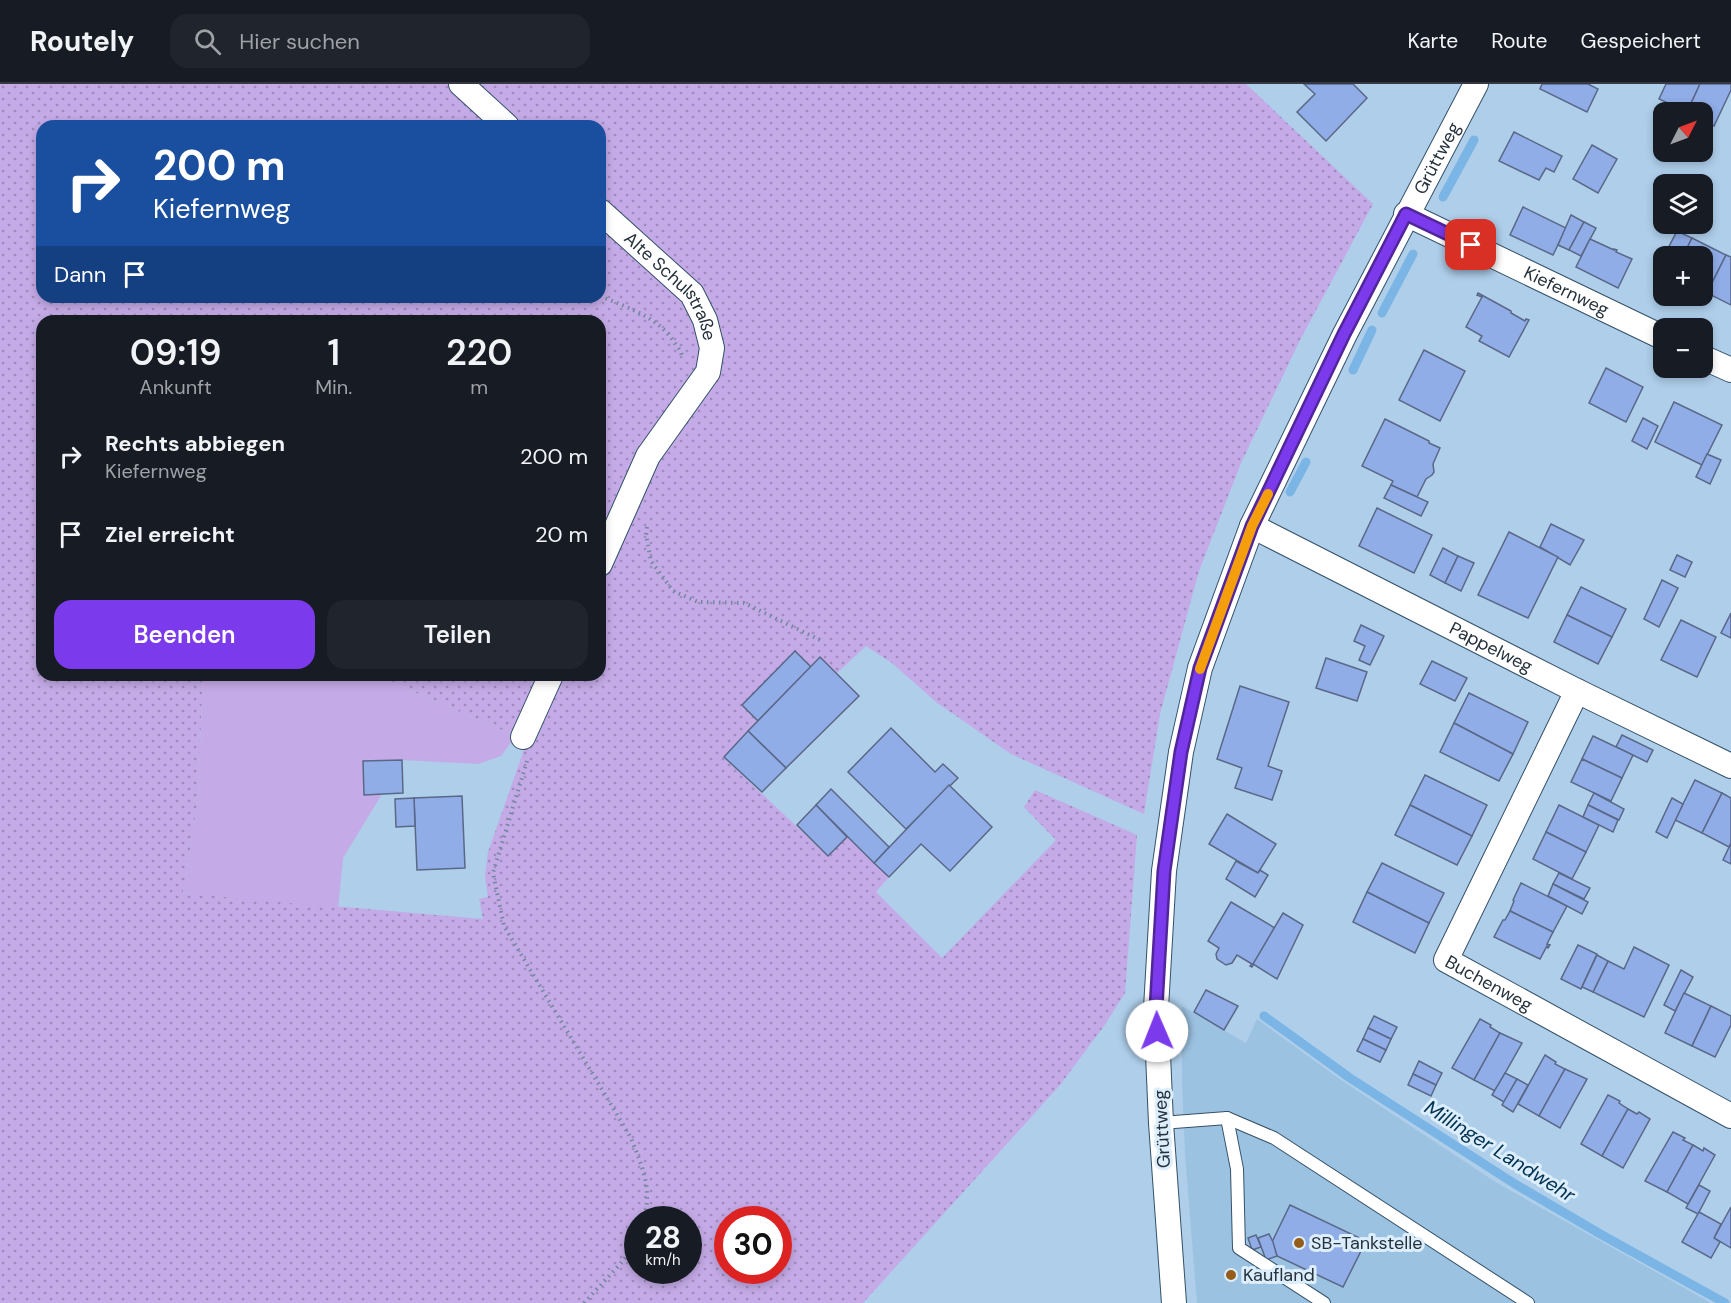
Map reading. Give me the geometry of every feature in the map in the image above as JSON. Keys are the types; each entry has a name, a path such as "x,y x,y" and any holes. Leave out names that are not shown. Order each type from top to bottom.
{"street":[{"path":"461,84 500,120"},
{"name":"Grüttweg","path":"1174,1303 1161,1123 1156,1008 1164,871 1181,752 1200,668 1252,526 1344,334 1476,84"},
{"name":"Kiefernweg","path":"1406,214 1653,333"},
{"name":"Alte Schulstraße","path":"606,216 692,294 705,320 712,348 708,372 648,456 606,550"},
{"path":"1713,362 1731,370"},
{"name":"Pappelweg","path":"1252,526 1577,691 1731,766"},
{"path":"525,747 549,681"},
{"name":"Buchenweg","path":"1577,691 1446,960 1731,1116"}],"lane":[{"path":"1227,1118 1237,1169 1239,1248 1324,1303"},
{"path":"1161,1123 1227,1118 1274,1138 1528,1303"}],"path":[{"path":"606,299 651,318 669,333 682,353 683,362"},
{"path":"647,524 646,535 651,561 673,591 698,602 744,603 820,640"},
{"path":"525,747 493,873 504,926 631,1138 646,1177 647,1206"},
{"path":"584,1303 624,1260"}],"shaded area":[{"path":"0,84 451,84 490,120 36,120 36,303 606,303 606,226 690,303 702,329 705,354 696,376 644,448 606,535 606,315 36,315 36,681 203,681 198,800 183,893 483,919 479,899 488,897 485,876 488,852 527,741 555,681 606,681 606,568 655,456 712,380 720,341 718,325 698,293 606,208 606,120 510,120 471,84 1246,84 1373,204 1299,342 1241,463 1199,571 1160,714 1144,814 1011,754 936,702 892,663 866,646 837,673 820,657 811,667 794,652 742,705 758,721 724,758 828,856 847,837 889,877 876,892 942,958 1056,840 1024,807 1035,790 1137,835 1125,993 1104,1026 1060,1085 863,1303 0,1303"},
{"path":"203,681 389,681 516,736 501,756 478,764 402,760 363,761 364,794 382,794 343,858 338,908 183,893 198,800"},
{"path":"389,681 540,681 516,736"},
{"path":"1182,1006 1246,1043 1257,1019 1338,1078 1497,1183 1711,1303 1197,1303 1185,1154"}],"building":[{"path":"1304,84 1353,84 1367,98 1326,141 1297,112 1315,94"},
{"path":"1542,84 1588,84 1598,89 1587,112 1540,89"},
{"path":"1666,84 1700,84 1692,102 1665,102 1659,99"},
{"path":"1700,84 1731,84 1731,90 1714,126 1713,102 1692,102"},
{"path":"1514,132 1562,156 1554,172 1546,168 1539,180 1499,161"},
{"path":"1592,145 1617,159 1598,193 1573,179"},
{"path":"1523,207 1566,228 1553,255 1510,235"},
{"path":"1571,215 1584,222 1569,250 1558,245"},
{"path":"1584,222 1596,228 1581,256 1569,250"},
{"path":"1675,234 1683,234 1692,238 1688,246 1669,246"},
{"path":"1692,238 1708,246 1688,246"},
{"path":"1590,239 1632,259 1618,288 1576,267"},
{"path":"1713,248 1726,255 1713,281"},
{"path":"1726,255 1731,257 1731,305 1713,296 1713,281"},
{"path":"1478,293 1525,321 1529,320 1509,357 1479,341 1482,336 1466,327 1482,297 1477,295"},
{"path":"1424,350 1465,371 1440,421 1399,400"},
{"path":"1606,368 1643,387 1626,422 1589,403"},
{"path":"1674,402 1722,425 1702,465 1655,442"},
{"path":"1643,418 1658,426 1647,449 1632,441"},
{"path":"1385,419 1440,448 1433,464 1434,472 1426,479 1417,497 1391,485 1393,481 1362,466"},
{"path":"1707,454 1721,460 1710,484 1696,477"},
{"path":"1391,485 1428,502 1421,516 1384,498"},
{"path":"1377,508 1432,535 1414,573 1359,546"},
{"path":"1551,524 1584,540 1570,565 1540,547"},
{"path":"1509,532 1558,557 1528,618 1478,595"},
{"path":"1443,548 1458,556 1445,583 1430,575"},
{"path":"1677,555 1692,562 1685,577 1670,570"},
{"path":"1458,556 1474,563 1461,591 1445,583"},
{"path":"1662,580 1678,588 1659,627 1644,619"},
{"path":"1581,587 1626,609 1612,637 1567,615"},
{"path":"1731,613 1731,638 1721,633"},
{"path":"1567,615 1612,637 1598,664 1554,642"},
{"path":"1681,620 1716,637 1697,677 1661,660"},
{"path":"1361,625 1384,636 1370,665 1359,660 1365,646 1354,641"},
{"path":"795,651 811,667 758,721 742,705"},
{"path":"820,657 859,696 786,768 748,731"},
{"path":"1326,658 1367,672 1357,701 1316,688"},
{"path":"1432,661 1467,678 1455,701 1420,684"},
{"path":"1240,686 1289,702 1268,766 1282,771 1272,800 1235,788 1242,768 1217,759"},
{"path":"1469,693 1528,722 1513,754 1454,723"},
{"path":"1454,723 1513,754 1499,781 1440,752"},
{"path":"891,728 935,772 943,764 958,778 906,829 848,772"},
{"path":"748,731 786,768 762,792 724,757"},
{"path":"1622,735 1653,750 1647,762 1616,747"},
{"path":"1593,736 1633,755 1622,778 1582,759"},
{"path":"1582,759 1622,778 1611,801 1571,782"},
{"path":"402,760 403,793 364,795 363,761"},
{"path":"1425,775 1487,805 1472,836 1410,805"},
{"path":"1695,780 1722,793 1702,833 1675,820"},
{"path":"949,785 992,827 950,871 921,844 889,877 874,863"},
{"path":"831,789 889,847 874,863 816,805"},
{"path":"1594,793 1624,809 1619,820 1588,805"},
{"path":"1722,793 1731,798 1731,843 1729,847 1702,833"},
{"path":"462,796 465,868 417,870 414,798"},
{"path":"414,798 415,826 396,827 395,799"},
{"path":"1672,798 1683,804 1667,838 1656,832"},
{"path":"816,805 847,837 828,856 797,825"},
{"path":"1410,805 1472,836 1457,865 1395,835"},
{"path":"1559,805 1599,825 1586,852 1546,832"},
{"path":"1588,805 1618,820 1613,832 1583,817"},
{"path":"1227,814 1276,844 1258,873 1209,844"},
{"path":"1546,832 1586,852 1572,879 1533,859"},
{"path":"1731,843 1731,864 1723,860"},
{"path":"1236,861 1258,873 1260,870 1268,875 1255,897 1226,879"},
{"path":"1382,863 1444,893 1429,923 1367,892"},
{"path":"1559,873 1590,888 1584,899 1553,884"},
{"path":"1521,883 1567,906 1553,932 1510,911"},
{"path":"1553,884 1588,902 1582,914 1548,896"},
{"path":"1367,892 1429,923 1415,953 1353,922"},
{"path":"1231,902 1275,928 1252,967 1250,966 1252,964 1237,955 1232,963 1226,965 1217,959 1216,954 1219,948 1208,941"},
{"path":"1510,911 1553,932 1547,944 1550,945 1548,948 1547,946 1540,959 1494,937"},
{"path":"1283,913 1303,925 1277,979 1253,964"},
{"path":"1578,945 1597,954 1581,989 1561,979"},
{"path":"1634,947 1669,965 1644,1017 1593,992 1608,961 1624,969"},
{"path":"1597,955 1608,961 1593,992 1582,987"},
{"path":"1681,970 1693,977 1675,1011 1664,1005"},
{"path":"1206,990 1238,1006 1224,1030 1194,1012"},
{"path":"1684,993 1711,1006 1692,1046 1665,1033"},
{"path":"1711,1006 1731,1016 1731,1025 1715,1057 1692,1046"},
{"path":"1374,1016 1397,1027 1391,1039 1368,1028"},
{"path":"1480,1019 1500,1033 1474,1080 1452,1068"},
{"path":"1368,1028 1391,1039 1386,1050 1363,1039"},
{"path":"1500,1033 1522,1043 1495,1091 1474,1080"},
{"path":"1363,1039 1386,1050 1380,1062 1357,1051"},
{"path":"1545,1055 1565,1069 1539,1116 1518,1104"},
{"path":"1419,1061 1442,1073 1436,1085 1413,1074"},
{"path":"1565,1069 1587,1079 1560,1128 1539,1116"},
{"path":"1505,1073 1517,1079 1504,1102 1492,1095"},
{"path":"1413,1074 1436,1085 1431,1096 1408,1085"},
{"path":"1517,1079 1528,1085 1513,1112 1502,1105"},
{"path":"1608,1095 1620,1101 1619,1103 1628,1109 1602,1156 1581,1144"},
{"path":"1628,1109 1637,1114 1639,1112 1650,1119 1623,1168 1602,1156"},
{"path":"1673,1132 1693,1145 1667,1192 1645,1181"},
{"path":"1693,1145 1703,1151 1704,1148 1715,1155 1688,1204 1667,1192"},
{"path":"1699,1185 1710,1191 1698,1214 1686,1208"},
{"path":"1290,1205 1366,1241 1343,1287 1277,1256 1272,1242"},
{"path":"1731,1207 1731,1248 1714,1238"},
{"path":"1699,1212 1721,1224 1714,1238 1720,1242 1711,1258 1682,1242"},
{"path":"1269,1234 1277,1256 1266,1260 1258,1238"},
{"path":"1256,1235 1261,1247 1252,1250 1248,1238"}],"waterway":[{"path":"1443,197 1474,140"},
{"path":"1382,313 1413,254"},
{"path":"1353,370 1372,330"},
{"path":"1290,492 1306,462"},
{"name":"Millinger Landwehr","path":"1264,1016 1350,1078 1515,1184 1725,1303"}],"slow traffic":[{"path":"1200,669 1252,526 1268,494"}],"place":[{"name":"SB-Tankstelle","path":"1299,1243"},
{"name":"Kaufland","path":"1231,1275"}],"route":[{"path":"1157,1031 1156,1008 1164,871 1181,752 1200,668 1252,526 1344,334 1406,214 1471,245"}]}
